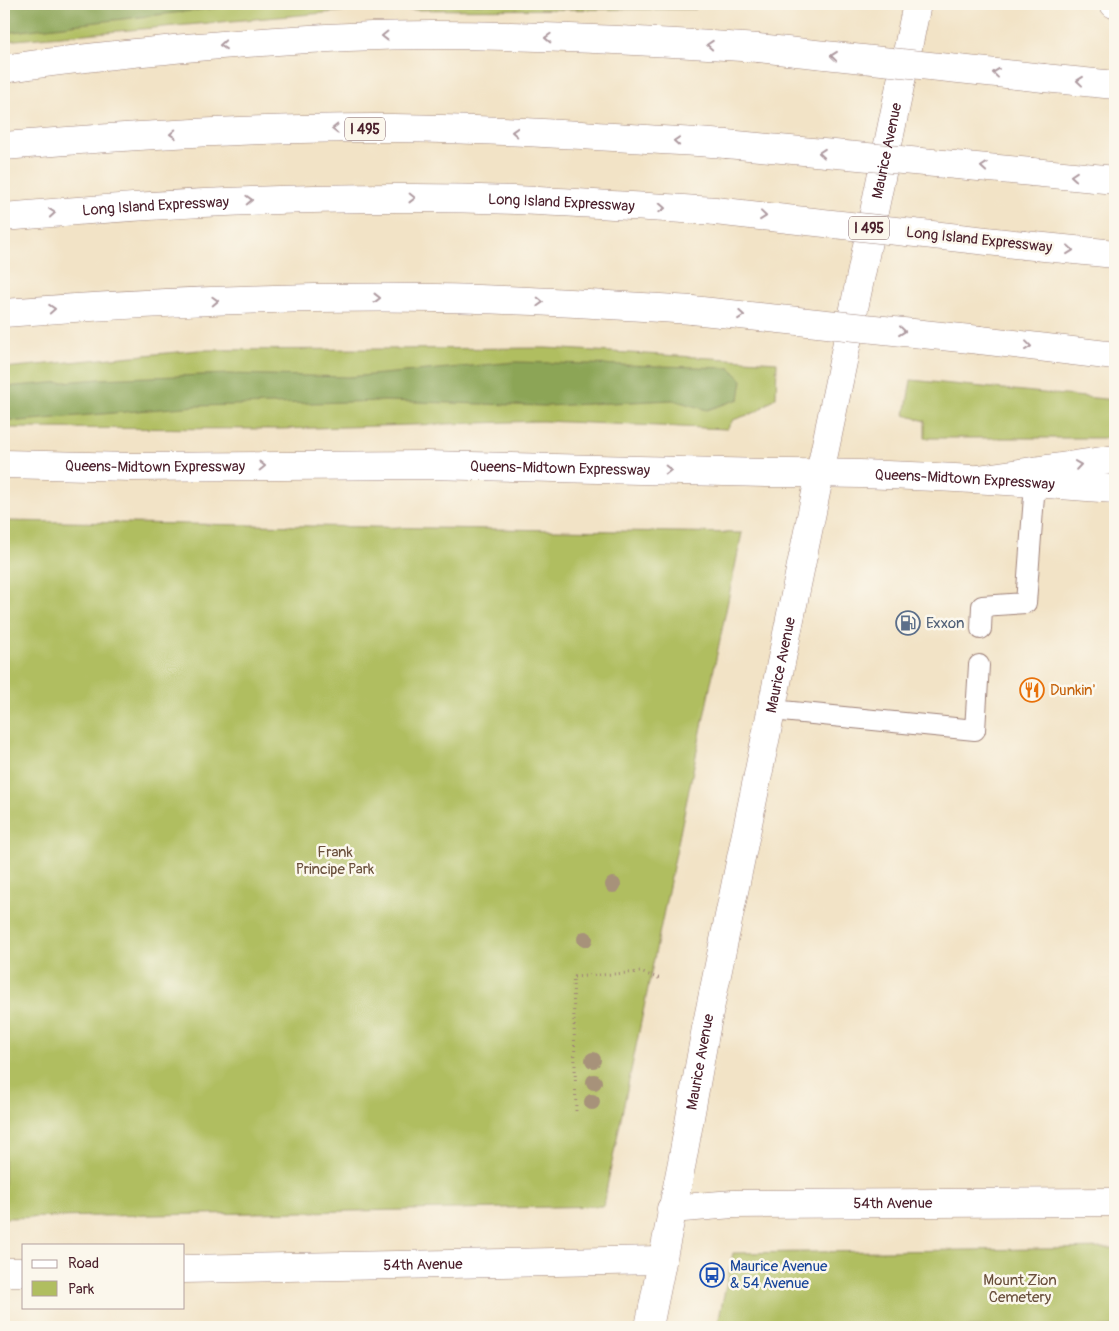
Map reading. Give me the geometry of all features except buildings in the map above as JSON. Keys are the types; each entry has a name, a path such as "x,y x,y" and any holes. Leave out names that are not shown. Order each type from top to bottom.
{"main road":[{"name":"Maurice Avenue","path":"649,1327 671,1209 682,1162 706,1028 917,4"},
{"path":"4,68 230,44 340,37 431,35 636,40 758,48 1115,85"},
{"name":"I 495","path":"4,146 181,133 385,128 597,136 726,144 1115,180"},
{"name":"Long Island Expressway","path":"4,217 103,208 250,200 398,198 551,201 715,211 1115,254"},
{"path":"4,313 189,302 308,298 436,298 692,310 1115,356"},
{"path":"978,479 1115,459"},
{"name":"Queens-Midtown Expressway","path":"4,464 131,467 426,464 820,473 978,479 1115,489"},
{"name":"54th Avenue","path":"671,1209 733,1204 1115,1202"},
{"name":"54th Avenue","path":"185,1269 661,1260"},
{"path":"4,1272 22,1272"}],"lane":[{"path":"981,629 982,606 1026,603 1035,483"},
{"path":"772,710 975,730 979,666"}],"path":[{"path":"576,1111 573,977 640,972 661,979"}],"green space":[{"path":"4,4 662,4 696,9 358,10 4,41"},
{"path":"4,4 272,4 225,7 4,33"},
{"path":"546,348 777,362 776,397 756,412 733,420 727,429 542,421 280,429 4,428 4,368 199,350"},
{"path":"516,362 730,368 742,380 739,399 707,410 673,400 546,406 385,401 196,406 19,421 4,419 4,387 100,379 228,374 349,377"},
{"path":"911,380 1115,400 1115,438 925,438 925,421 905,415"},
{"name":"Frank Principe Park","path":"4,521 742,533 603,1206 4,1218"},
{"name":"Mount Zion Cemetery","path":"1115,1248 1115,1327 717,1327 733,1253"}],"place":[{"name":"Exxon","path":"908,623"},
{"name":"Dunkin'","path":"1032,690"},
{"name":"Maurice Avenue & 54 Avenue","path":"712,1275"}]}
